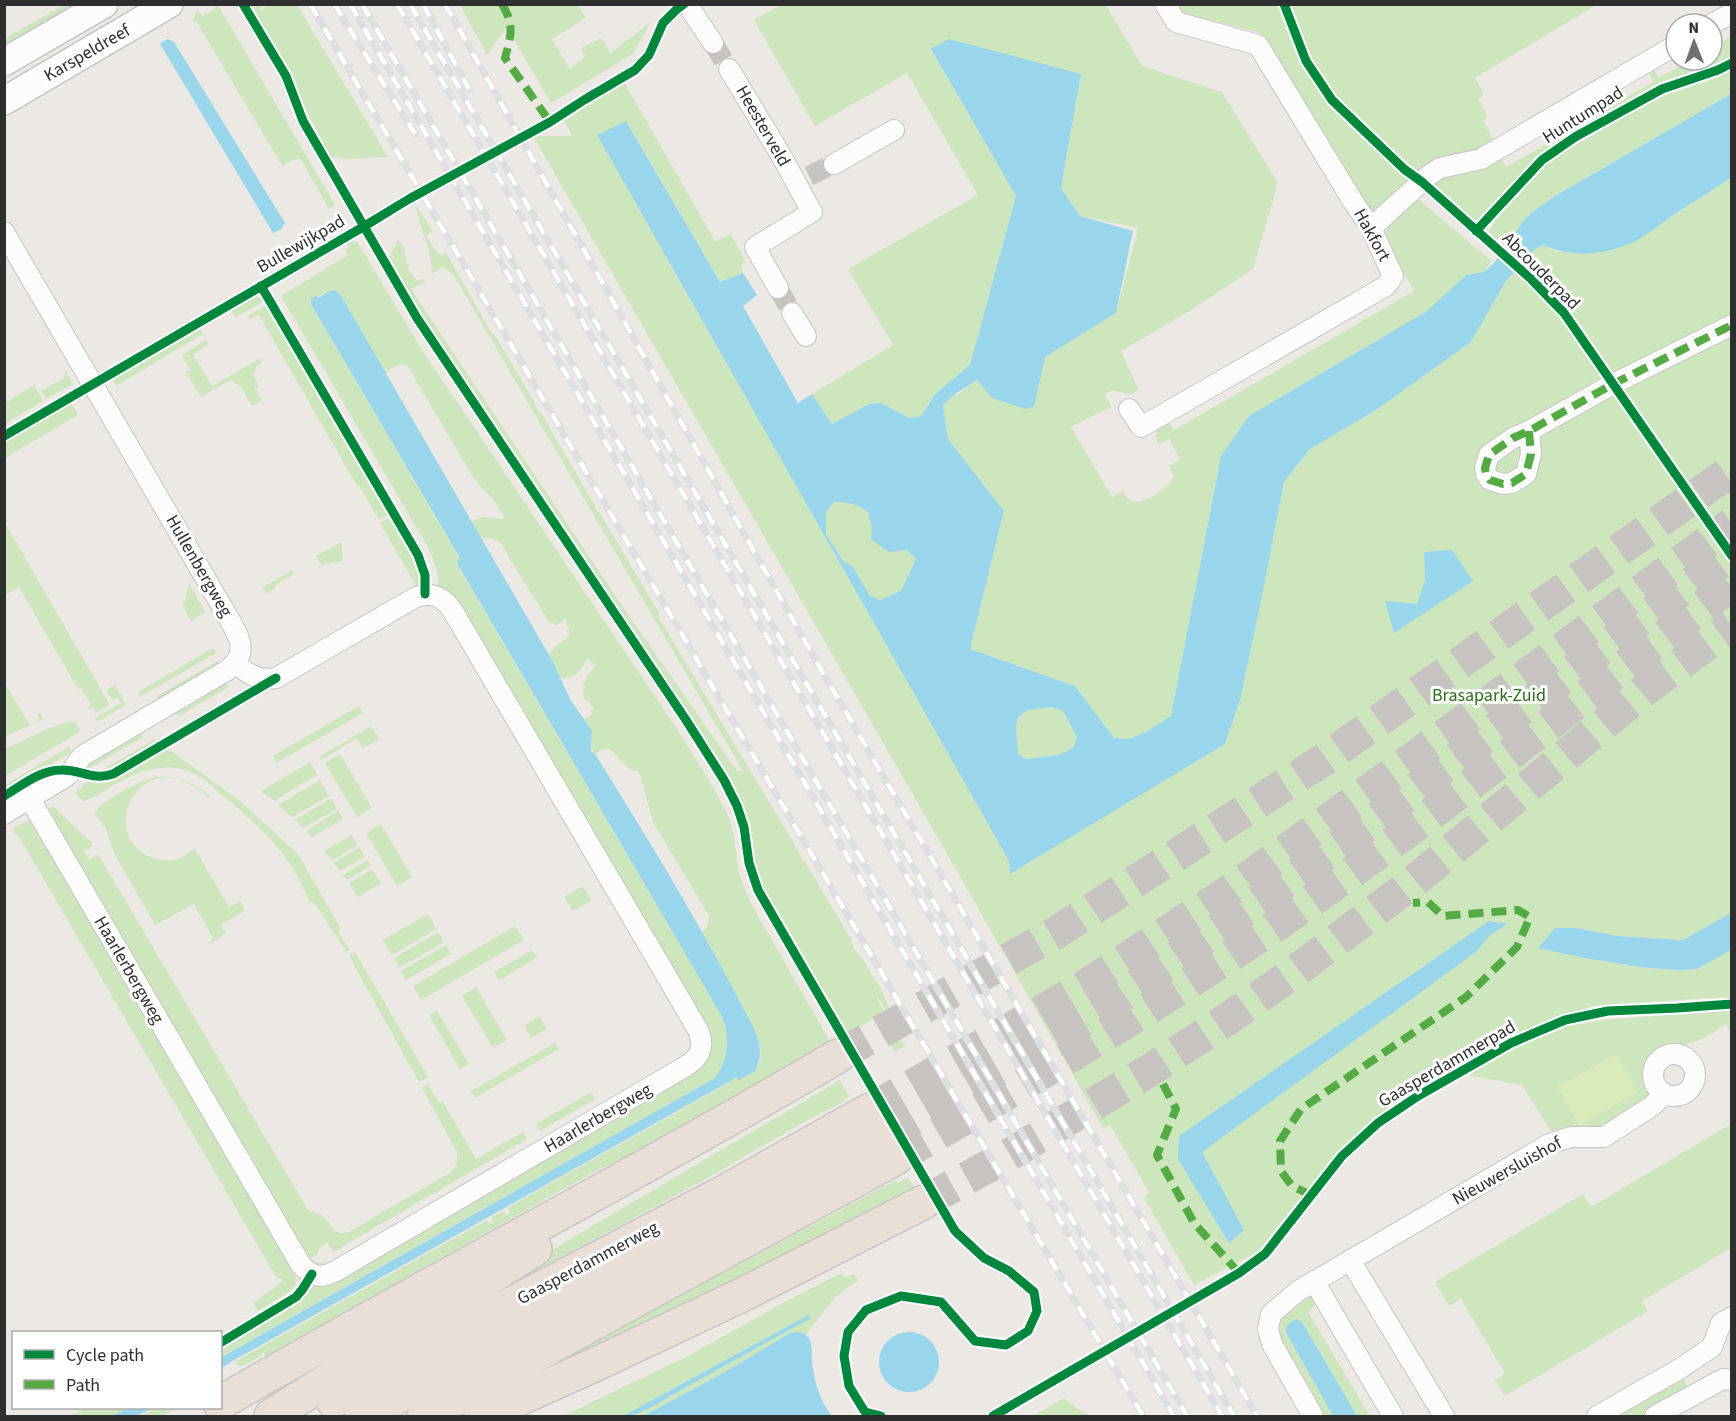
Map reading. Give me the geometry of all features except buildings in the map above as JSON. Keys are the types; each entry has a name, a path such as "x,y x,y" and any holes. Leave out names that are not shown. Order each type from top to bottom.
{"highway":[{"path":"222,1401 530,1228 755,1105 841,1062 540,1246 271,1416"},
{"path":"424,1416 884,1135"},
{"name":"Gaasperdammerweg","path":"306,1416 465,1328 705,1202 884,1135"},
{"name":"Gaasperdammerweg","path":"362,1416 884,1135"},
{"path":"481,1416 927,1208 803,1281 523,1416"}],"main road":[{"name":"Karspeldreef","path":"4,62 104,4"},
{"name":"Karspeldreef","path":"4,101 169,4"}],"street":[{"path":"687,4 713,43"},
{"name":"Hakfort","path":"1129,409 1141,428 1386,286 1393,276 1371,228 1258,45 1176,22 1165,4"},
{"path":"1371,228 1428,176 1440,168 1481,159 1664,52"},
{"name":"Heesterveld","path":"729,69 802,180 812,212 755,247 778,288"},
{"path":"834,164 894,130"},
{"name":"Hullenbergweg","path":"4,232 238,635 242,649 236,663"},
{"path":"792,313 806,336"},
{"path":"1529,431 1613,384 1731,325"},
{"name":"Haarlerbergweg","path":"30,799 301,1265 316,1276 325,1276 334,1272 667,1078 696,1058 700,1052 701,1042 696,1026 449,604 432,595 425,594 416,597 276,678 266,680 251,675 236,663"},
{"path":"4,814 68,775 82,756 236,663"},
{"name":"Nieuwersluishof","path":"1314,1416 1272,1344 1268,1329 1271,1314 1306,1286 1549,1144 1571,1137 1604,1137 1652,1106 1664,1094"},
{"path":"1350,1260 1444,1416"},
{"path":"1306,1286 1393,1416"},
{"path":"1597,1416 1681,1368 1712,1347 1721,1323 1731,1317"},
{"path":"1655,1416 1723,1379 1731,1380"}],"green space":[{"path":"782,4 1106,5 1142,66 1222,92 1278,183 1253,269 1188,312 1121,351 1139,390 1130,394 1111,390 1105,395 1112,407 1071,427 1112,497 1123,491 1130,500 1141,502 1156,494 1170,482 1173,474 1169,466 1180,459 1169,439 1158,444 1156,433 1164,422 1167,420 1174,430 1414,291 1383,236 1390,225 1417,198 1491,261 1484,272 1466,276 1427,311 1249,416 1221,456 1171,717 1146,732 1129,739 1114,738 1075,686 970,649 1004,512 948,439 943,405 977,379 1045,357 1116,313 1138,228 1080,216 1061,188 1081,75 931,49 1016,196 970,365 936,393 921,416 909,418 881,403 869,404 832,424 812,394 893,345 848,269 978,195 907,73 815,126 754,20"},
{"path":"64,5 92,5 5,56 4,39"},
{"path":"214,5 218,5 335,205 329,209 300,158 290,161 283,167 196,21 193,23 198,10 203,16 216,8"},
{"path":"249,5 261,5 261,12 266,5 297,5 388,157 348,159 330,157 288,69"},
{"path":"460,5 578,5 586,18 552,39 570,69 585,56 581,48 602,38 610,53 651,22 633,54 551,103 508,25 487,55"},
{"path":"1173,5 1596,5 1475,78 1484,94 1478,99 1488,116 1483,120 1495,144 1382,209 1372,211 1361,206 1259,32 1180,13"},
{"path":"1731,36 1731,58 1724,61 1724,40"},
{"path":"1653,68 1659,78 1669,72 1700,72 1651,89 1540,155 1481,219 1474,220 1432,185 1433,181 1500,157 1506,167 1555,139 1549,129 1555,126 1561,135 1604,110 1599,100 1604,97 1610,107 1653,82 1648,70"},
{"path":"1731,69 1731,94 1555,196 1524,220 1506,247 1489,232 1499,214 1546,163 1657,96 1704,81"},
{"name":"Brasapark-Zuid","path":"624,82 715,241 731,234 746,262 741,265 743,273 720,282 627,122 597,135 1009,861 1010,873 1225,744 1263,591 1284,482 1310,449 1379,408 1471,342 1506,281 1536,248 1543,245 1557,252 1635,241 1731,178 1731,915 1683,940 1617,936 1577,928 1539,948 1648,968 1680,970 1697,969 1731,949 1731,999 1707,998 1593,1006 1512,1037 1413,1093 1376,1118 1332,1161 1258,1253 1194,1285 1144,1198 1149,1192 1110,1125 1103,1128 533,136 572,136 563,119"},
{"path":"417,207 433,231 426,236 440,256 446,252 489,329 496,337 659,613 659,618 851,939 854,948 880,987 890,1009 886,1011 877,999 905,1046 895,1052 874,1019 847,1034 763,888 755,863 747,815 734,785 691,716 436,338 389,258 398,239 404,249 409,270 417,281 423,279 425,282 411,289 618,600 737,771 743,771 453,274 442,267 432,274"},
{"path":"351,240 358,243 422,350 677,729 710,782 729,817 739,873 749,900 832,1045 680,1130 594,1172 266,1357 263,1352 260,1357 240,1367 236,1361 487,1220 489,1224 493,1222 492,1217 503,1211 506,1215 510,1213 508,1208 521,1200 736,1077 739,1079 750,1074 756,1069 761,1055 755,1031 702,932 709,921 709,916 653,822 639,772 629,769 610,749 603,749 595,754 592,749 591,732 584,720 591,715 593,709 589,701 585,700 583,690 587,677 596,666 587,659 573,677 560,677 549,655 556,645 570,634 565,618 557,625 549,622 504,547 495,539 481,538 472,521 482,517 505,519 496,503 473,477 407,365 395,366 386,374 339,293 330,291 317,298 316,295 314,296 311,304 460,559 457,564 721,1015 726,1031 727,1047 723,1063 715,1078 222,1356 222,1348 297,1302 316,1284 706,1053 438,589 437,570 429,549 281,296 348,255 345,250 349,247 347,243"},
{"path":"256,297 264,301 236,317 231,310"},
{"path":"267,305 389,514 379,520 359,485 357,486 259,315 250,319 248,316"},
{"path":"200,328 203,334 116,386 112,379"},
{"path":"206,340 209,344 193,354 212,386 259,359 262,363 256,366 253,375 258,389 254,387 262,400 252,406 241,387 230,380 201,397 185,371 191,371 182,355"},
{"path":"66,371 73,384 46,399 41,391 64,378"},
{"path":"34,385 43,401 5,424 5,403"},
{"path":"71,403 78,415 5,458 5,442"},
{"path":"834,502 852,504 868,512 872,529 907,550 916,559 901,591 880,600 870,597 853,567 843,561 826,534 826,512"},
{"path":"391,517 416,560 421,579 418,589 380,523"},
{"path":"5,523 110,705 96,713 93,708 89,709 88,706 91,704 81,688 78,689 19,587 5,595"},
{"path":"341,542 343,561 322,566 316,556"},
{"path":"293,570 293,574 266,593 263,587"},
{"path":"189,583 205,612 191,621 183,607"},
{"path":"213,648 216,653 140,697 138,692"},
{"path":"217,661 220,666 160,701 157,696"},
{"path":"4,682 30,725 40,719 37,714 40,713 43,719 5,737"},
{"path":"225,683 229,687 179,716 177,711"},
{"path":"115,685 126,705 97,722 95,718 121,703 118,697 113,700 106,690"},
{"path":"359,706 363,713 276,763 273,756"},
{"path":"1052,707 1063,711 1077,737 1073,748 1058,755 1026,759 1018,754 1016,726 1019,716 1028,710"},
{"path":"71,721 76,723 81,731 5,776 5,749 47,729"},
{"path":"371,726 379,739 363,748 356,739 321,760 319,757"},
{"path":"140,733 143,737 87,770 83,769 90,762"},
{"path":"155,739 158,742 112,768 99,772"},
{"path":"69,747 72,752 5,791 5,785"},
{"path":"167,748 240,801 298,854 341,929 338,931 350,950 346,952 316,905 310,902 293,868 276,845 251,820 197,775 170,767 142,771 97,796 83,801 75,793 88,781 120,776"},
{"path":"340,754 372,808 357,817 325,763"},
{"path":"310,762 317,775 274,801 261,791"},
{"path":"156,777 171,778 185,781 210,796 208,797 184,781 168,778 152,781 139,789 131,800 126,814 127,828 132,842 141,852 166,860 178,859 195,849 229,907 240,901 245,911 221,925 226,934 207,945 213,938 194,904 155,925 114,853 106,828 95,814 105,802 113,797"},
{"path":"320,780 329,796 292,817 278,805"},
{"path":"331,798 337,809 303,828 295,820"},
{"path":"53,806 91,842 93,846 84,852 90,860 98,854 308,1210 326,1219 335,1231 349,1232 451,1172 454,1168 457,1152 422,1088 428,1084 439,1103 443,1102 476,1159 523,1132 527,1139 333,1252 327,1242 319,1249 317,1255 310,1258 325,1263 350,1251 352,1254 329,1267 312,1267 44,811"},
{"path":"338,811 343,819 312,837 306,831"},
{"path":"32,818 295,1268 292,1270 297,1280 294,1287 258,1311 253,1303 283,1279 275,1275 13,829"},
{"path":"381,824 412,877 397,886 366,833"},
{"path":"352,835 358,845 332,860 324,851"},
{"path":"360,847 365,857 340,871 333,863"},
{"path":"367,860 371,866 347,880 343,875"},
{"path":"372,869 381,883 358,897 349,883"},
{"path":"583,886 592,900 573,911 564,897"},
{"path":"428,914 436,929 392,955 383,940"},
{"path":"515,926 524,940 421,1000 413,986"},
{"path":"438,932 444,942 399,968 394,958"},
{"path":"446,945 451,954 406,980 401,971"},
{"path":"532,950 537,958 499,980 494,972"},
{"path":"355,952 428,1077 419,1082 349,956"},
{"path":"476,987 507,1040 493,1048 462,996"},
{"path":"1731,1010 1731,1032 1726,1024 1701,1039 1666,1051 1653,1059 1650,1076 1654,1091 1648,1103 1604,1131 1565,1128 1551,1131 1522,1085 1467,1075 1538,1035 1568,1026 1603,1020"},
{"path":"437,1011 469,1064 460,1069 429,1015"},
{"path":"540,1016 547,1029 531,1038 524,1026"},
{"path":"555,1043 559,1049 475,1098 471,1091"},
{"path":"1617,1054 1638,1092 1579,1125 1557,1087"},
{"path":"840,1080 849,1096 842,1103 405,1341 404,1339 582,1232"},
{"path":"591,1092 595,1099 540,1131 536,1124"},
{"path":"1731,1124 1731,1248 1642,1301 1648,1311 1505,1396 1495,1380 1505,1374 1461,1299 1449,1306 1435,1282 1583,1194 1591,1207"},
{"path":"908,1177 919,1195 566,1360 565,1358 896,1180 897,1183"},
{"path":"841,1273 845,1277 854,1274 858,1280 833,1299 806,1335 800,1332 790,1333 725,1372 643,1416 563,1416 684,1358"},
{"path":"1306,1294 1319,1301 1308,1312 1370,1416 1357,1416 1302,1322 1296,1319 1286,1332 1333,1416 1322,1416 1279,1343 1280,1320 1288,1309"},
{"path":"1680,1372 1690,1391 1646,1416 1605,1416"},
{"path":"1064,1398 1092,1416 1033,1416"},
{"path":"84,1409 127,1409 112,1416 71,1416"},
{"path":"154,1409 176,1409 161,1416 141,1416"}],"water":[{"path":"167,39 174,42 285,223 281,229 273,233 160,44"},
{"path":"949,39 1081,74 1061,188 1080,216 1133,231 1116,313 1045,357 1034,407 1025,409 992,398 977,380 943,405 948,439 1004,511 970,649 1075,686 1114,738 1129,739 1146,732 1171,716 1221,456 1249,416 1427,311 1466,275 1484,272 1495,262 1524,220 1555,196 1731,94 1731,178 1639,239 1612,250 1577,253 1543,245 1536,248 1506,281 1471,342 1379,408 1310,449 1284,482 1240,700 1225,744 1010,874 1009,861 597,135 626,121 720,282 743,273 757,295 743,306 798,403 812,394 832,424 869,404 881,403 909,418 921,416 936,393 970,365 1016,196 931,49","holes":["834,502 852,504 868,512 872,529 871,539 889,552 907,550 916,559 901,591 880,600 870,596 853,567 843,561 826,534 826,512","1052,707 1063,711 1077,737 1073,748 1058,755 1026,759 1018,754 1016,726 1019,716 1028,710"]},
{"path":"334,290 340,294 553,662 570,699 592,731 591,751 658,857 719,962 756,1033 760,1057 755,1071 739,1080 736,1077 229,1363 222,1400 222,1357 715,1078 723,1063 727,1047 726,1031 721,1015 457,563 460,558 311,304 311,300 316,295 318,298"},
{"path":"1452,550 1473,581 1394,633 1385,601 1417,604 1425,580 1424,552"},
{"path":"1731,913 1731,950 1697,969 1648,968 1538,948 1555,928 1577,928 1617,936 1683,940"},
{"path":"1489,921 1507,924 1489,936 1476,952 1202,1152 1244,1230 1229,1243 1178,1159 1179,1136"},
{"path":"807,1316 810,1319 649,1408 636,1414 623,1416"},
{"path":"1296,1319 1302,1322 1357,1416 1333,1416 1286,1332 1287,1325"},
{"path":"797,1332 809,1338 816,1384 832,1416 643,1416 725,1372 790,1333"},
{"path":"909,1332 930,1341 939,1362 930,1383 909,1392 888,1383 879,1362 888,1341"},
{"path":"126,1409 150,1409 137,1416 112,1416"}],"pier":[{"path":"235,1360 236,1363 231,1366 228,1373 253,1416 224,1416 220,1409 222,1367"}],"tunnel":[{"path":"713,43 729,69"},
{"path":"809,176 834,164"},
{"path":"778,288 792,313"},
{"path":"838,1056 1057,932 1323,760 1732,470"},
{"path":"870,1110 1087,985 1228,892 1732,524"},
{"path":"885,1136 1101,1010 1368,825 1612,641 1732,554"},
{"path":"896,1158 1129,1020 1221,962 1326,891 1732,585"},
{"path":"924,1202 1007,1156 1147,1072 1296,971 1412,883 1646,689 1732,626"}],"railway":[{"path":"310,4 1143,1416"},
{"path":"334,4 415,134"},
{"path":"350,4 1174,1416"},
{"path":"362,4 1187,1416"},
{"path":"397,4 1222,1416"},
{"path":"410,4 1234,1416"},
{"path":"423,4 469,89"},
{"path":"445,4 812,654 1257,1416"}],"marked path":[{"path":"502,4 509,18 511,31 505,58 550,122"},
{"path":"1529,431 1531,454 1526,474 1512,483 1503,484 1490,480 1485,468 1489,455 1513,438 1613,384 1732,325"},
{"path":"1311,1195 1292,1186 1281,1171 1280,1141 1301,1109 1466,997 1517,947 1530,917 1518,910 1443,916 1428,902 1413,903"},
{"path":"1163,1084 1176,1109 1157,1155 1194,1223 1239,1273"}],"cycle path":[{"path":"243,4 286,76 303,121 417,318 724,780 744,827 749,863 758,890 955,1231 984,1258 1009,1271 1034,1292 1037,1311 1028,1331 1006,1345 975,1341 941,1302 901,1296 866,1310 848,1332 844,1356 849,1386 865,1412 881,1416"},
{"name":"Bullewijkpad","path":"4,436 409,199 550,122 635,70 649,55 663,23 684,4"},
{"name":"Abcouderpad","path":"1284,4 1306,61 1332,100 1404,169 1422,182 1531,279 1564,313 1732,556"},
{"name":"Huntumpad","path":"1476,231 1542,160 1575,137 1662,89 1732,63"},
{"name":"Bullewijkpad","path":"261,286 418,555 425,575 425,594"},
{"path":"4,796 31,779 53,771 68,770 92,776 113,774 276,678"},
{"name":"Gaasperdammerpad","path":"993,1416 1239,1273 1265,1254 1342,1156 1378,1123 1418,1096 1511,1043 1565,1020 1608,1011 1732,1004"},
{"path":"222,1342 296,1297 312,1274"}]}
